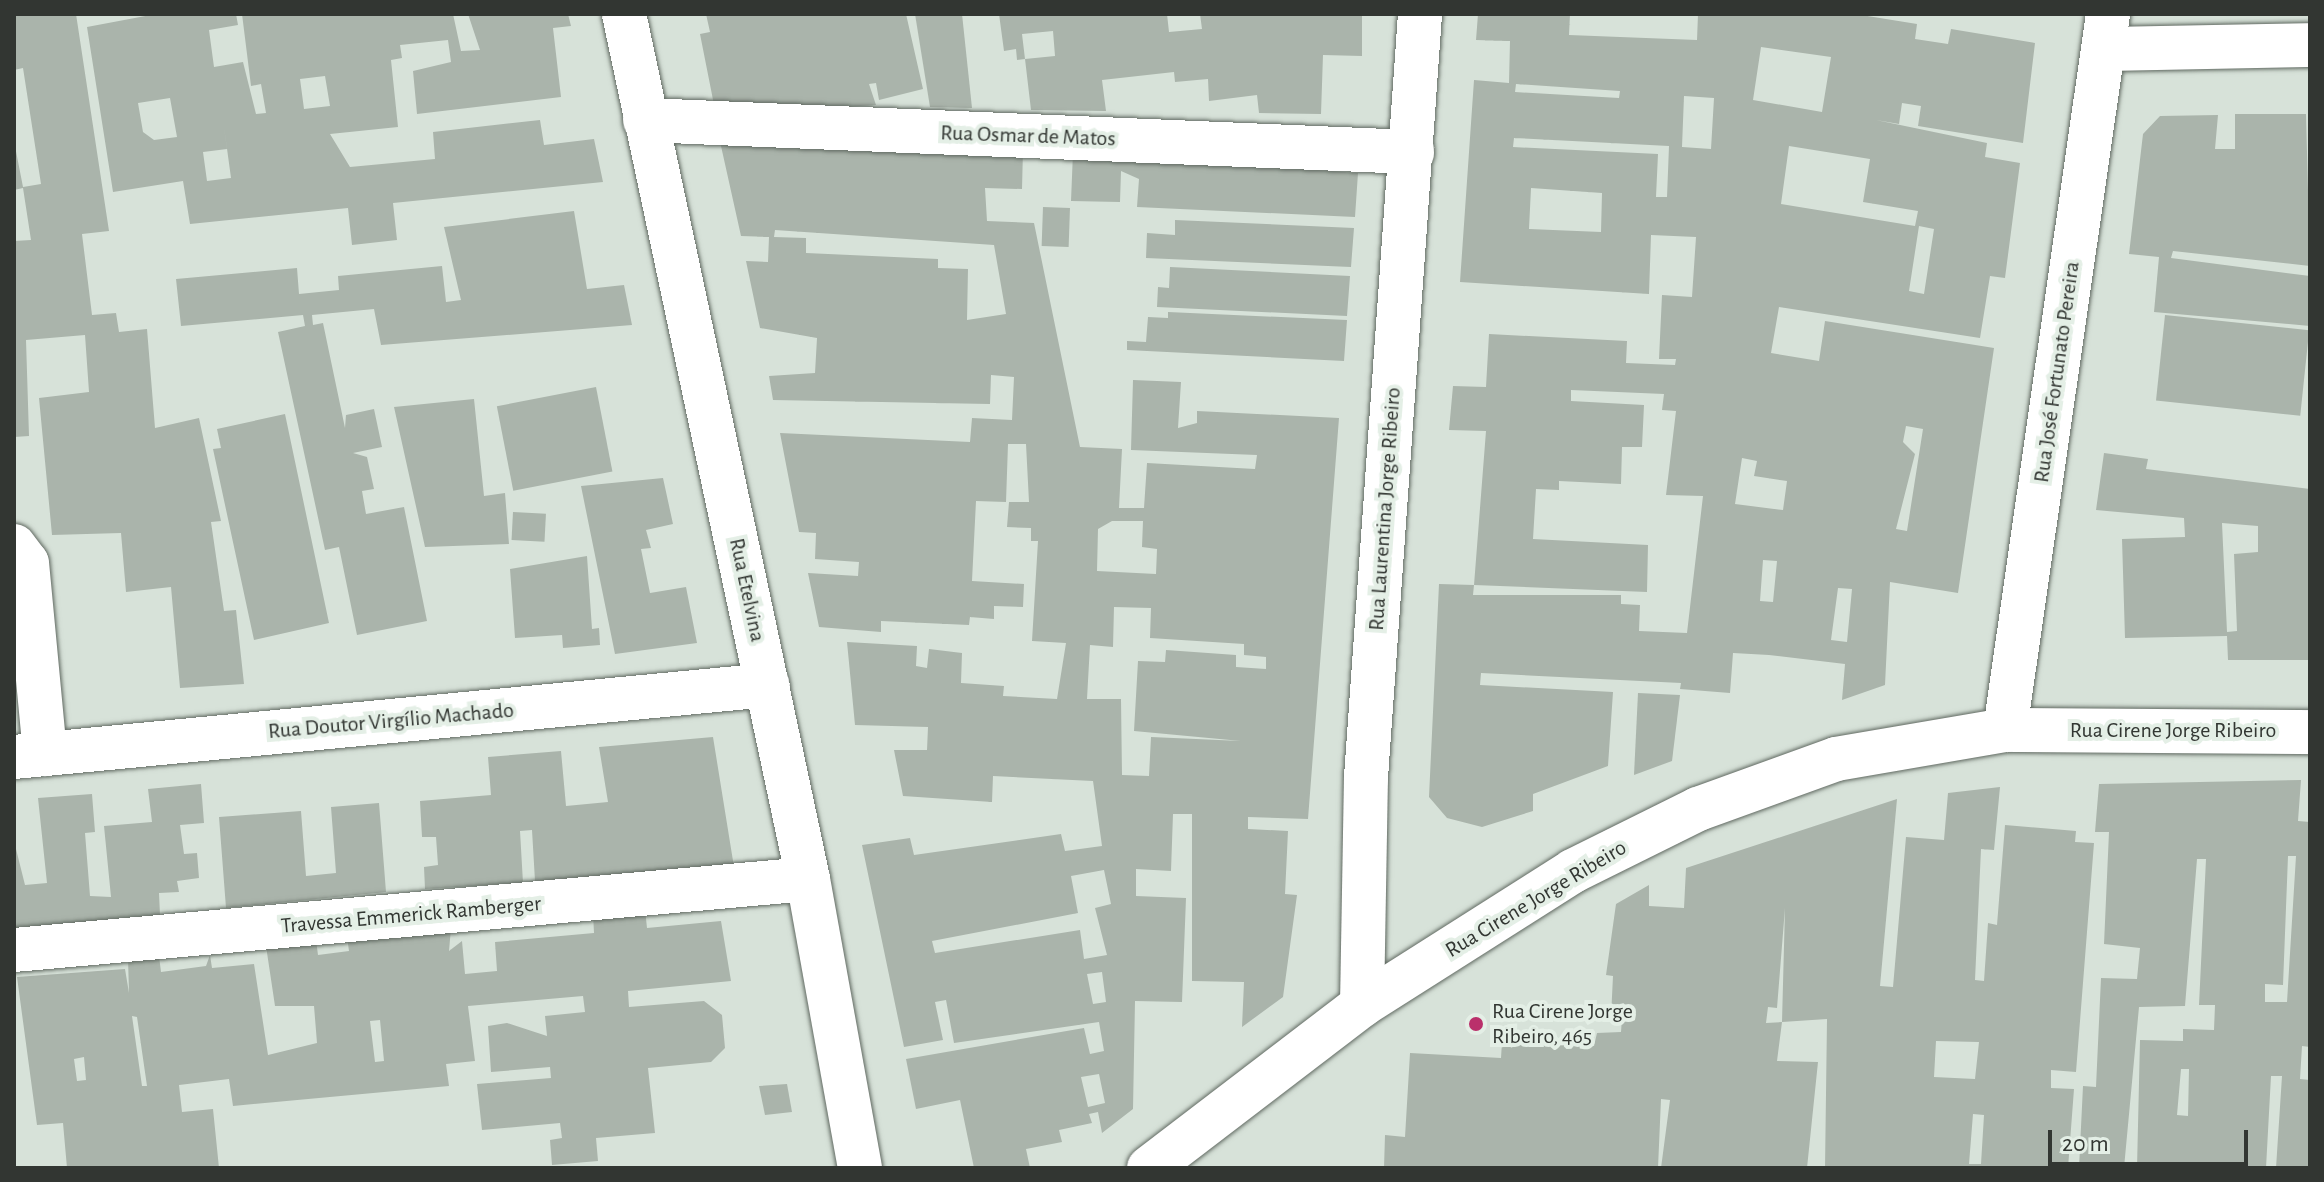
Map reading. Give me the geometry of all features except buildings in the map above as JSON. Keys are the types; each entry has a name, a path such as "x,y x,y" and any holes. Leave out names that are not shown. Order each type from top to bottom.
{"street":[{"name":"Rua Etelvina","path":"624,14 808,879 860,1168"},
{"name":"Rua Laurentina Jorge Ribeiro","path":"1362,1005 1366,777 1420,14"},
{"path":"2106,31 2310,45"},
{"name":"Rua José Fortunato Pereira","path":"2005,730 2106,31"},
{"name":"Rua Osmar de Matos","path":"645,120 1412,152"},
{"path":"14,546 27,563 29,755"},
{"name":"Rua Doutor Virgílio Machado","path":"29,755 768,685"},
{"name":"Rua Cirene Jorge Ribeiro","path":"1149,1168 1362,1005 1573,871 1698,809 1836,759 2005,730 2310,732"},
{"name":"Travessa Emmerick Ramberger","path":"14,950 808,879"}],"place":[{"name":"Rua Cirene Jorge Ribeiro, 465","path":"1476,1024"}]}
